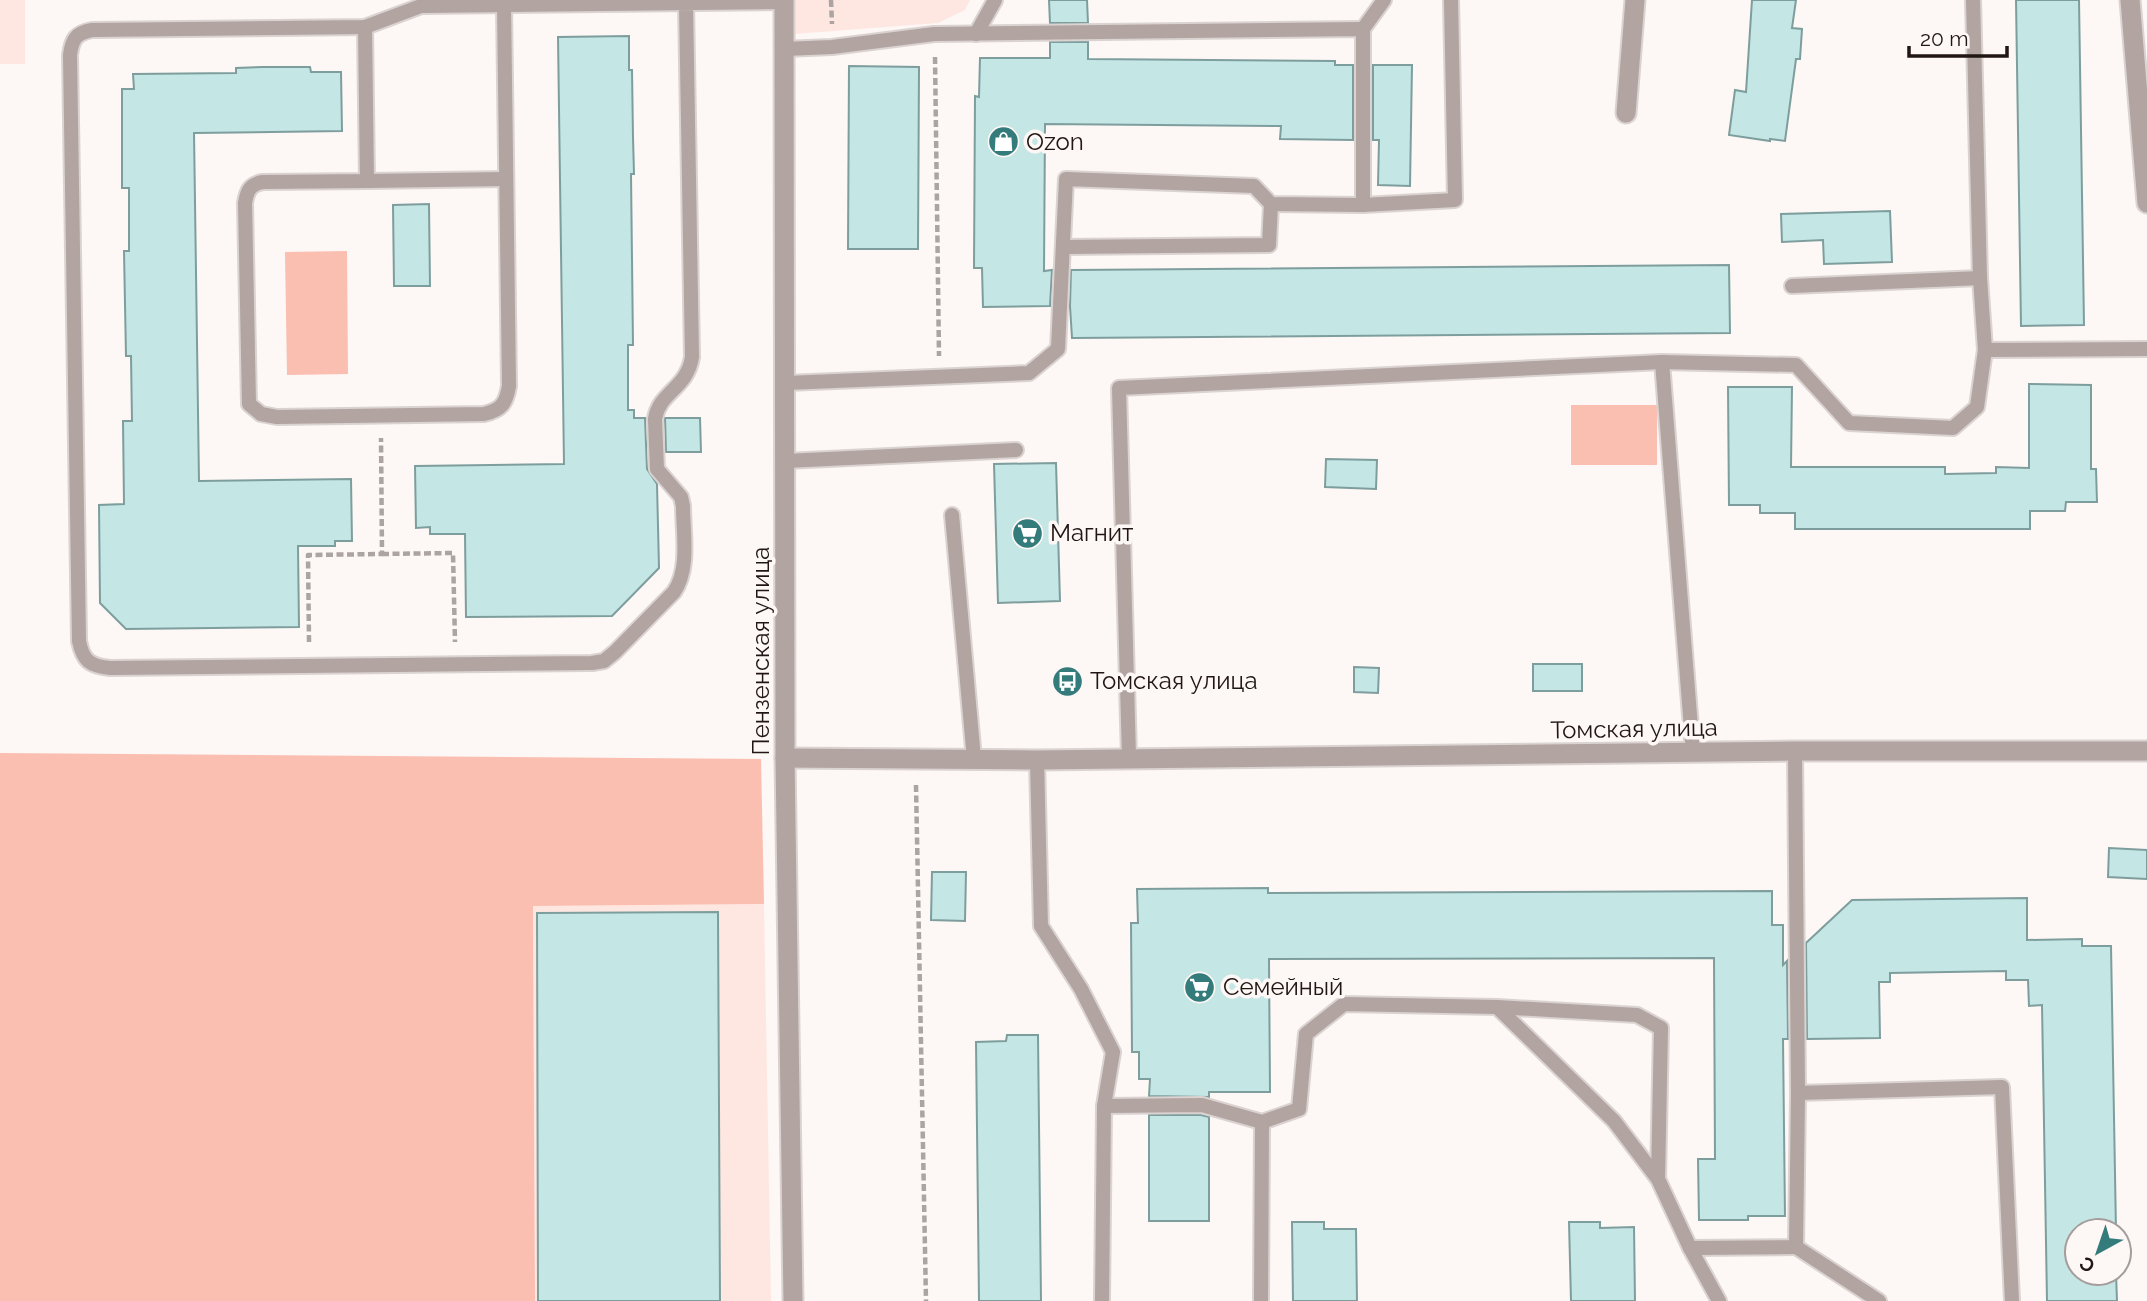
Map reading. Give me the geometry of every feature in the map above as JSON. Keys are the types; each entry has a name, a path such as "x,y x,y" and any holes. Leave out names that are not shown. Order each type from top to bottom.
{"street":[{"path":"1626,113 1635,0"},
{"path":"2130,0 2147,203"},
{"name":"Пензенская улица","path":"784,1 785,758 793,1301"},
{"name":"Томская улица","path":"785,758 1037,760 1795,751 2147,751"}],"lane":[{"path":"976,34 995,0"},
{"path":"1363,205 1363,29 1384,0"},
{"path":"786,383 1029,373 1058,349 1066,178 1254,186 1271,204 1363,205 1455,200 1451,0"},
{"path":"1129,757 1119,388 1662,362 1796,365 1849,423 1953,429 1977,407 1984,350 1973,0"},
{"path":"686,3 692,357 690,371 663,401 654,419 657,469 681,497 684,569 681,582 674,592 604,661 592,663 94,666 82,654 79,641 70,55 72,41 80,33 92,30 365,27 421,6 784,1"},
{"path":"504,5 509,386 507,401 498,411 484,414 380,416 277,416 261,414 249,404 245,203 247,191 254,184 506,179"},
{"path":"365,27 367,181"},
{"path":"784,49 832,47 934,34 1363,29"},
{"path":"1063,247 1269,245 1271,204"},
{"path":"1792,286 1980,278"},
{"path":"1984,350 2147,349"},
{"path":"1662,362 1693,753"},
{"path":"786,461 1016,450"},
{"path":"953,515 974,759"},
{"path":"1795,751 1798,1093 1796,1247"},
{"path":"1037,760 1041,926 1081,989 1113,1052 1104,1106 1102,1301"},
{"path":"1104,1106 1202,1105 1262,1122 1299,1109 1306,1034 1345,1003 1497,1007 1637,1015 1661,1028 1658,1179"},
{"path":"1497,1007 1614,1121 1658,1179 1690,1248 1719,1301"},
{"path":"1798,1093 2003,1087 2012,1301"},
{"path":"1261,1301 1262,1122"},
{"path":"1690,1248 1796,1247 1879,1301"}],"path":[{"path":"934,34 939,378"},
{"path":"380,416 382,554"},
{"path":"310,666 308,555 453,553 455,664"},
{"path":"916,760 926,1301"}],"shaded area":[{"path":"0,0 25,0 25,64 0,64"},
{"path":"795,0 970,0 965,10 938,23 794,34"},
{"path":"347,251 348,374 287,375 285,252"},
{"path":"1571,405 1657,405 1657,465 1571,465"},
{"path":"0,753 761,759 764,904 533,906 535,1301 0,1301"},
{"path":"764,904 771,1301 535,1301 533,906"}],"building":[{"path":"1049,0 1087,0 1088,23 1050,23"},
{"path":"1752,0 1796,0 1792,28 1802,29 1800,59 1796,59 1785,141 1729,135 1735,90 1746,92"},
{"path":"2016,0 2079,0 2084,325 2021,326"},
{"path":"629,36 634,174 631,174 633,345 628,345 628,410 634,410 634,418 645,418 647,469 657,484 659,568 612,616 466,617 465,534 430,534 430,527 416,528 415,466 564,464 558,37"},
{"path":"1050,42 1088,42 1088,59 1335,61 1335,65 1353,65 1353,140 1280,139 1281,126 1045,124 1044,271 1052,270 1050,306 983,307 982,268 974,268 975,96 979,97 980,58 1050,58"},
{"path":"1373,65 1412,65 1410,186 1378,185 1379,140 1373,140"},
{"path":"849,66 919,67 918,249 848,249"},
{"path":"310,67 311,72 341,72 342,131 194,133 199,481 351,479 352,541 335,541 335,546 298,546 299,627 126,629 100,603 99,505 124,504 123,421 132,421 131,356 126,356 124,251 129,251 129,188 122,188 122,89 134,89 133,74 236,73 236,68"},
{"path":"429,204 430,286 394,286 393,205"},
{"path":"1890,211 1892,262 1824,264 1823,240 1782,242 1781,214"},
{"path":"1729,265 1730,333 1072,338 1071,270"},
{"path":"2029,384 2091,385 2091,469 2096,469 2097,502 2066,502 2065,511 2030,511 2030,529 1795,529 1795,513 1760,513 1760,505 1729,505 1728,387 1792,387 1791,467 1945,467 1945,474 1996,473 1996,467 2029,468"},
{"path":"665,418 700,418 701,452 666,452"},
{"path":"1326,459 1377,460 1376,489 1325,487"},
{"name":"Магнит","path":"1056,463 1060,601 998,603 994,464"},
{"path":"1533,664 1582,664 1582,691 1533,691"},
{"path":"1354,667 1379,668 1378,693 1354,692"},
{"path":"2109,848 2147,850 2147,879 2108,877"},
{"path":"932,872 966,872 965,921 931,920"},
{"path":"1268,888 1268,893 1772,891 1772,925 1783,925 1783,965 1787,961 1788,1039 1783,1039 1785,1216 1748,1216 1748,1220 1699,1220 1698,1159 1715,1159 1714,958 1269,959 1270,1092 1209,1092 1209,1097 1149,1096 1150,1079 1139,1079 1139,1052 1132,1052 1131,923 1138,923 1137,889"},
{"path":"2027,898 2027,940 2082,939 2082,946 2111,946 2116,1217 2063,1217 2063,1287 2116,1287 2117,1301 2047,1301 2042,1005 2029,1006 2028,980 2006,980 2006,971 1890,973 1890,982 1879,982 1880,1038 1807,1039 1806,943 1852,900"},
{"path":"718,912 720,1301 538,1301 537,913"},
{"path":"1007,1035 1038,1035 1041,1301 979,1301 976,1042 1006,1041"},
{"path":"1149,1115 1209,1117 1209,1221 1149,1221"},
{"path":"1292,1222 1324,1222 1324,1229 1356,1229 1357,1301 1293,1301"},
{"path":"1569,1222 1600,1222 1600,1228 1634,1227 1635,1301 1571,1301"}],"place":[{"name":"Ozon","path":"1003,142"},
{"name":"Магнит","path":"1027,533"},
{"name":"Томская улица","path":"1067,681"},
{"name":"Семейный","path":"1200,987"}]}
